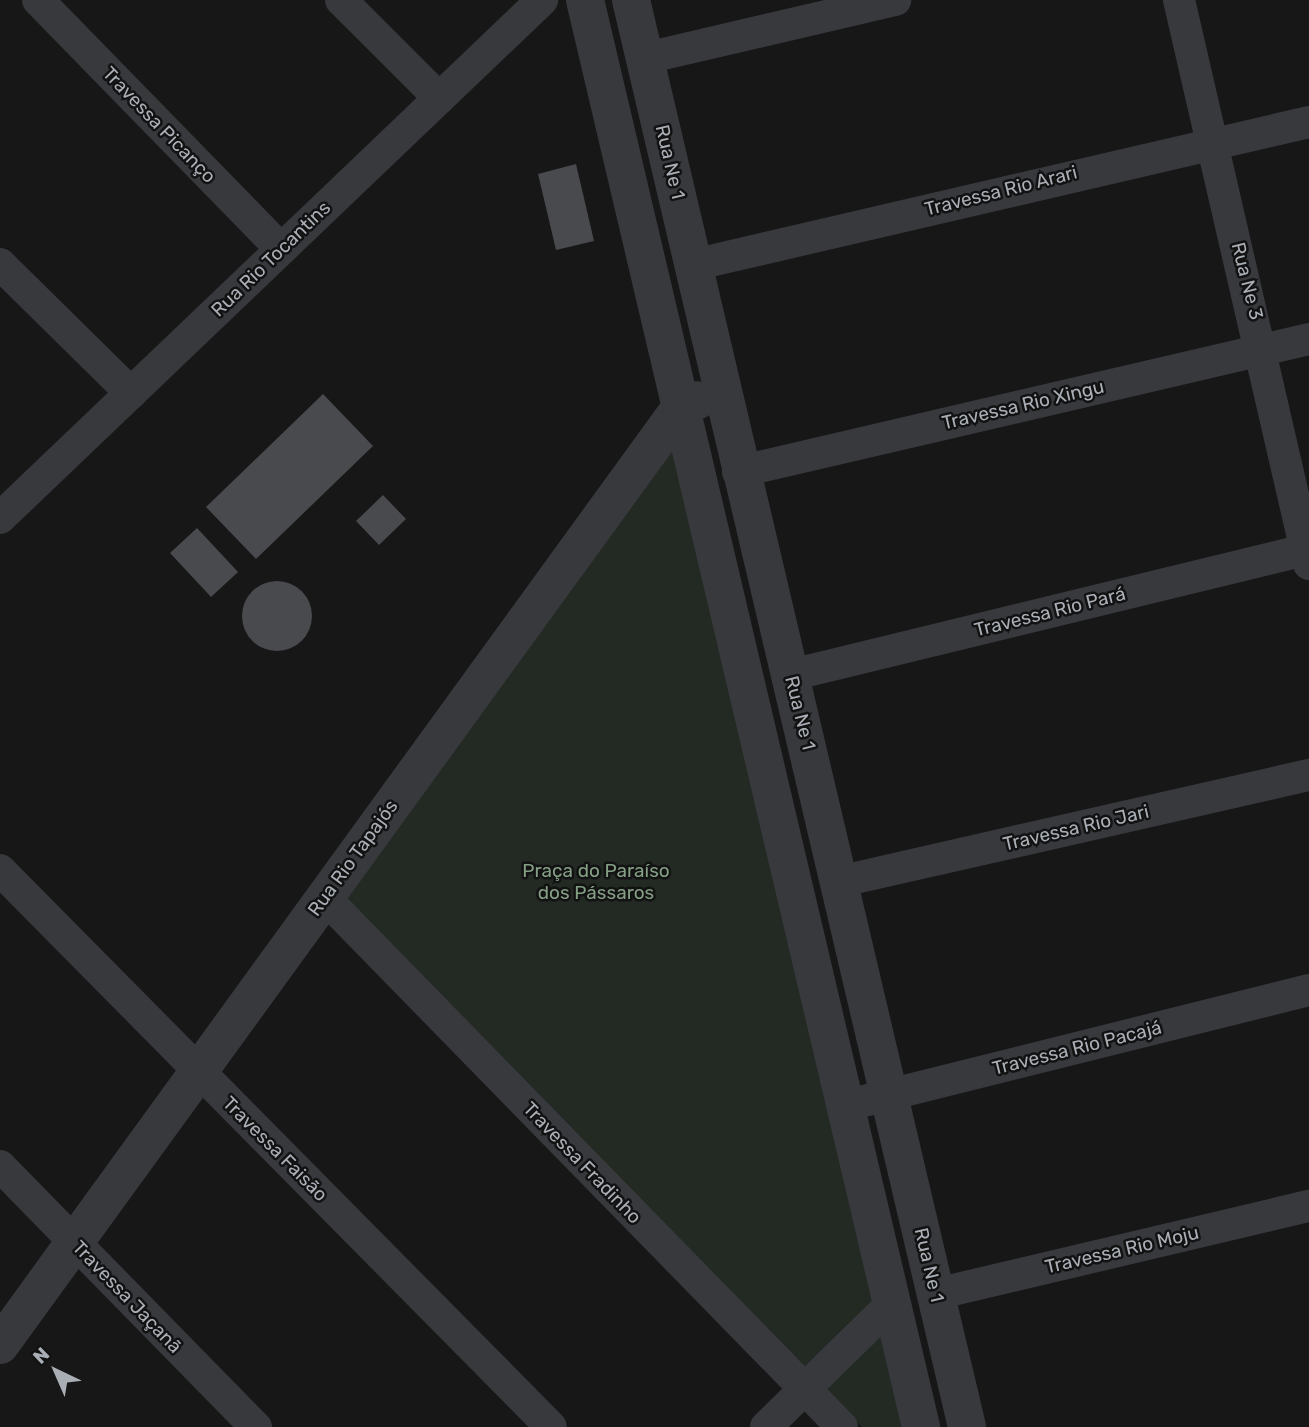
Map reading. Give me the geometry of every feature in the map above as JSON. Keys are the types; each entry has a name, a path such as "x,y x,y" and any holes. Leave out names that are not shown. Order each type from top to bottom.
{"street":[{"name":"Travessa Picanço","path":"37,0 281,249"},
{"path":"341,0 439,98"},
{"name":"Rua Rio Tocantins","path":"0,518 541,0"},
{"path":"585,0 921,1427"},
{"name":"Rua Ne 1","path":"631,0 738,472 842,881 888,1096 967,1427"},
{"path":"646,58 895,0"},
{"name":"Rua Ne 3","path":"1179,0 1264,350 1308,554"},
{"name":"Travessa Rio Arari","path":"693,265 1309,122"},
{"path":"0,264 131,393"},
{"name":"Travessa Rio Xingu","path":"738,472 1309,339"},
{"name":"Rua Rio Tapajós","path":"0,1345 681,407 721,389"},
{"name":"Travessa Rio Pará","path":"790,675 1308,554"},
{"name":"Travessa Rio Jari","path":"842,881 1309,775"},
{"name":"Travessa Faisão","path":"0,870 551,1427"},
{"name":"Travessa Fradinho","path":"324,897 842,1427"},
{"name":"Travessa Rio Pacajá","path":"844,1106 1309,990"},
{"name":"Travessa Jaçanã","path":"0,1166 256,1427"},
{"name":"Travessa Rio Moju","path":"936,1294 1309,1206"},
{"path":"766,1427 891,1304"}],"green space":[{"name":"Praça do Paraíso dos Pássaros","path":"692,414 915,1427 862,1427 338,901"}],"building":[{"path":"576,164 594,241 556,250 538,174"},
{"path":"323,394 373,446 256,559 206,507"},
{"path":"383,495 406,519 379,545 356,521"},
{"path":"197,528 238,572 211,597 170,553"},
{"path":"277,581 302,591 312,616 302,641 277,651 252,641 242,616 252,591"}]}
